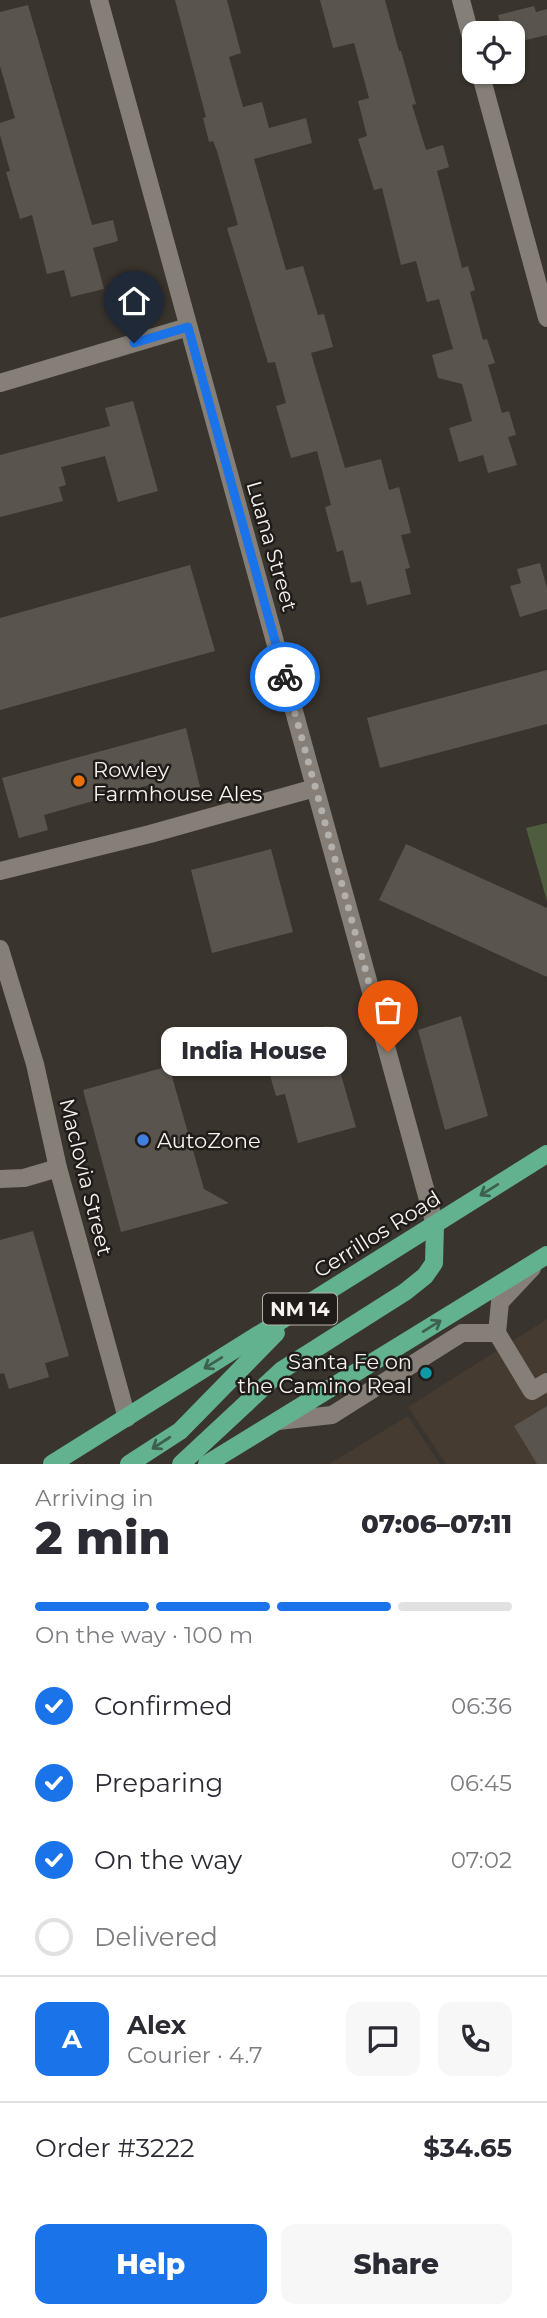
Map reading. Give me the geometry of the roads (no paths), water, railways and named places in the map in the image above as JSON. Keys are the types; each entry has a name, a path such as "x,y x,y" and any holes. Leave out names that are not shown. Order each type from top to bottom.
{"main road":[{"name":"Cerrillos Road","path":"52,1464 547,1154"},
{"path":"181,1464 282,1370 405,1292 425,1276 434,1263 435,1225"},
{"path":"207,1464 543,1257"},
{"path":"129,1464 180,1431 298,1310"}],"street":[{"name":"Luana Street","path":"99,0 435,1225"},
{"path":"461,0 467,21"},
{"path":"483,84 547,318"},
{"path":"0,383 188,327"},
{"path":"0,871 150,834 315,788"},
{"name":"Maclovia Street","path":"0,949 35,1064 58,1168 127,1418"},
{"path":"0,1178 24,1178 58,1168"},
{"path":"543,1257 500,1302 497,1333 532,1391 547,1382"},
{"path":"278,1421 332,1415 462,1333 497,1333"}],"place":[{"name":"Rowley Farmhouse Ales","path":"79,781"},
{"name":"India House","path":"388,1052"},
{"name":"AutoZone","path":"143,1140"},
{"name":"Santa Fe on the Camino Real","path":"426,1373"}]}
